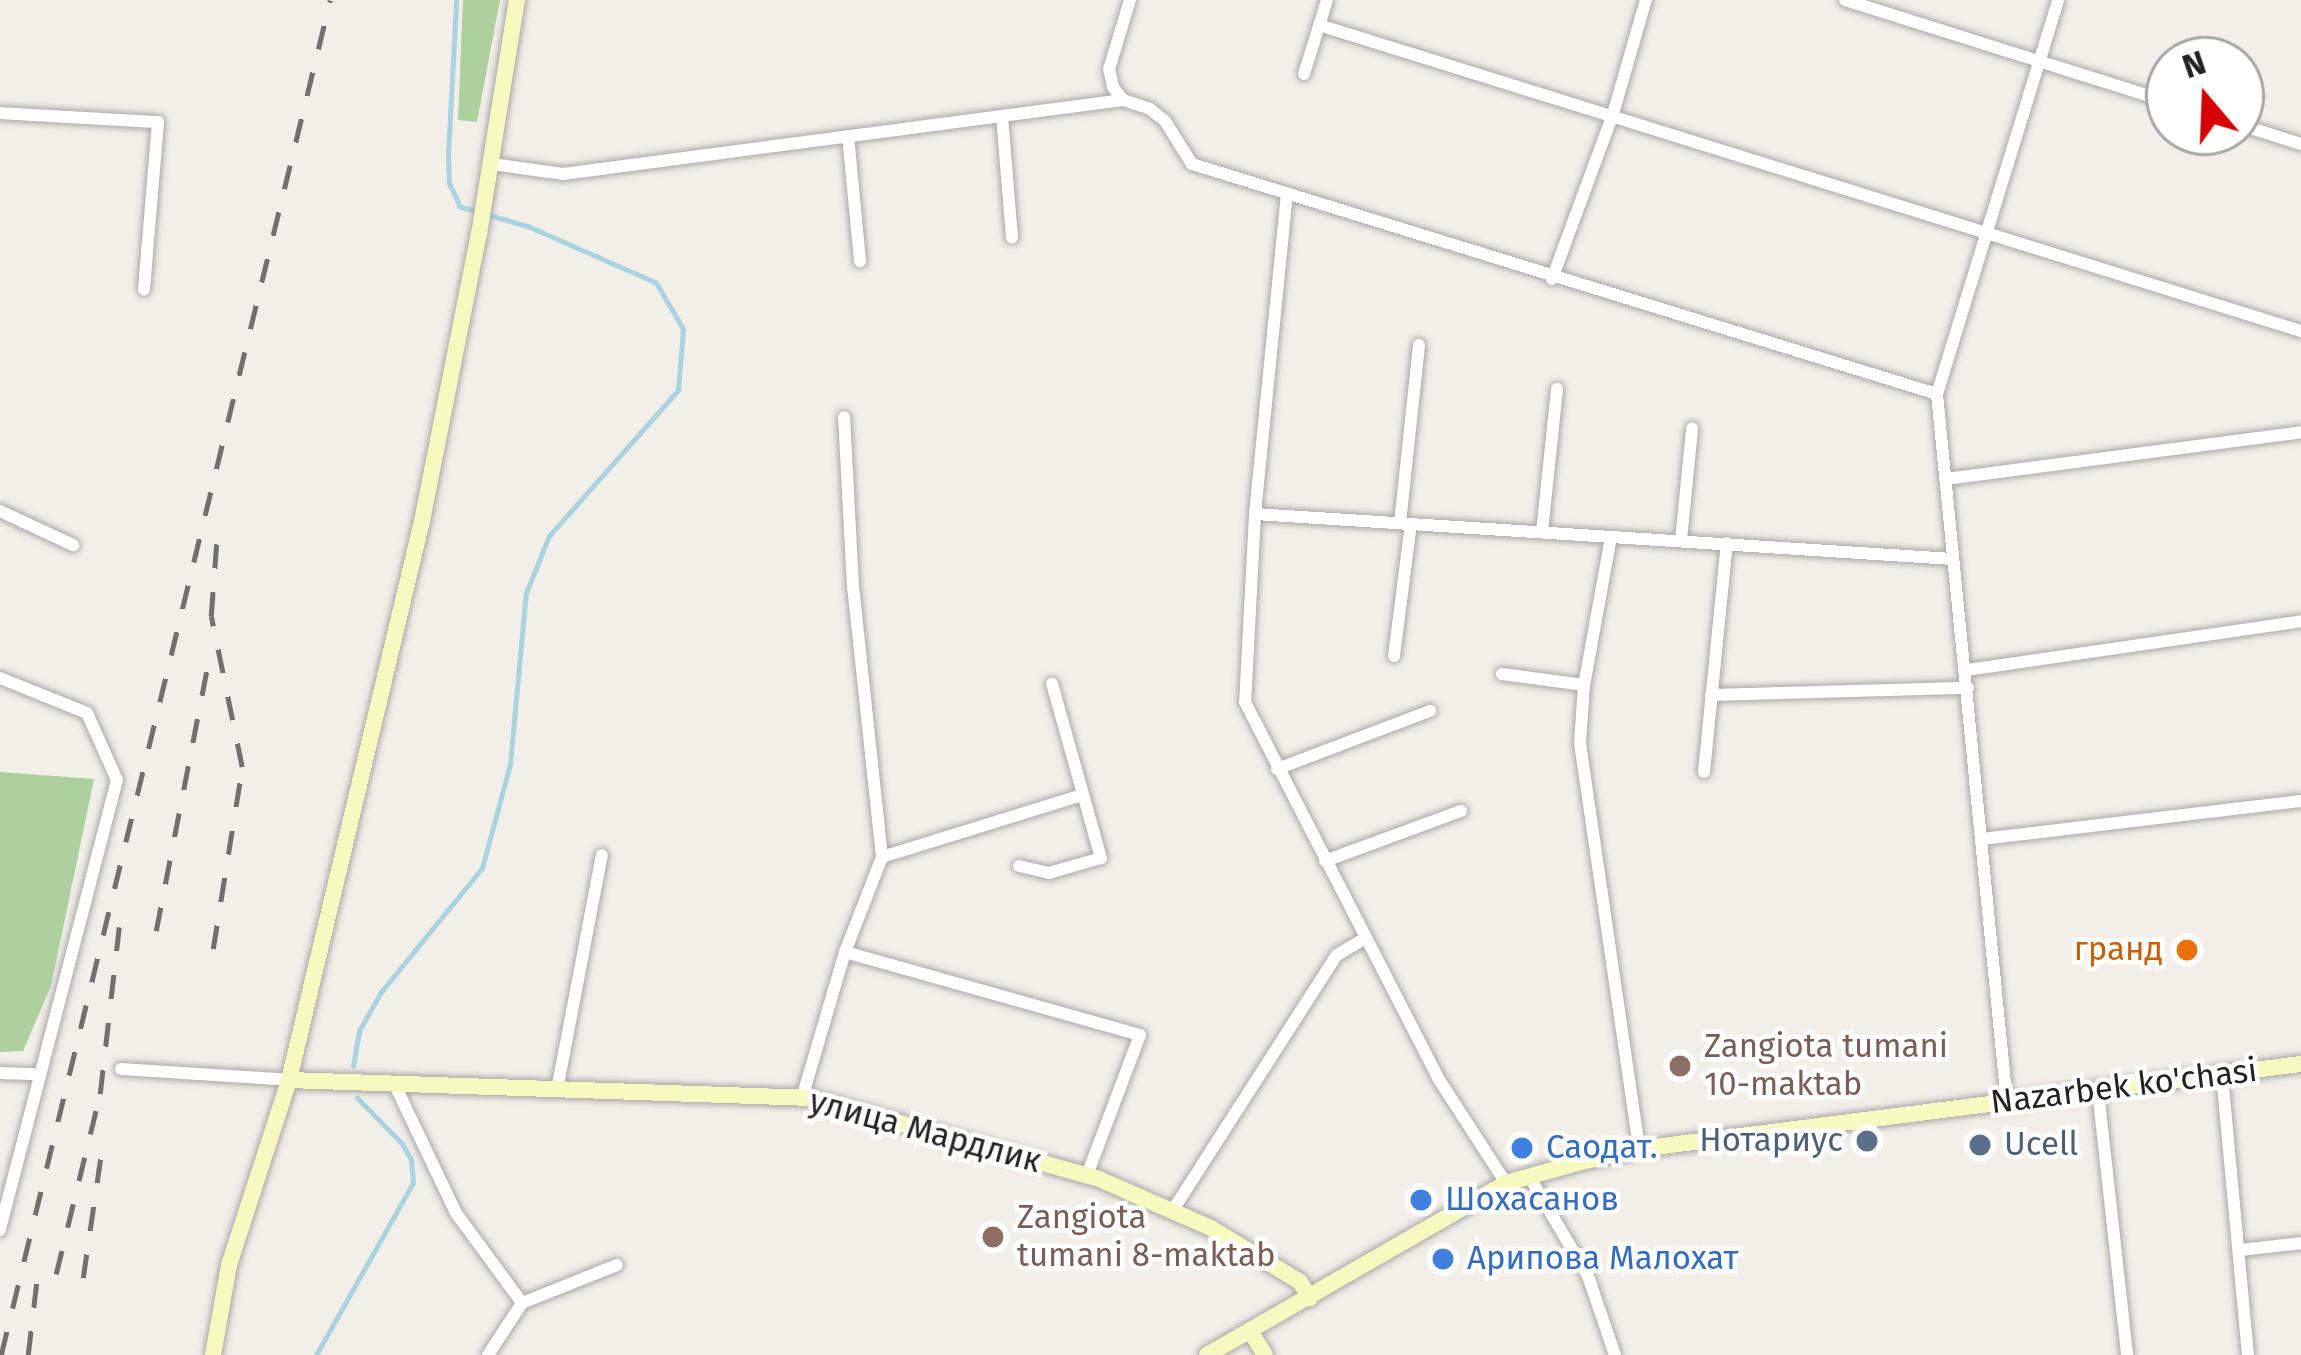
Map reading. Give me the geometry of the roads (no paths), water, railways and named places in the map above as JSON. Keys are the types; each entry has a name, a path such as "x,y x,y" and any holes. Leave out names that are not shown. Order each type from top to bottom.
{"main road":[{"path":"213,1355 229,1265 289,1079 415,550 487,192 517,0"},
{"name":"Nazarbek ko'chasi","path":"1207,1355 1506,1183 1529,1176 1639,1149 2301,1064"},
{"name":"улица Мардлик","path":"289,1079 802,1098 1087,1175 1173,1210 1300,1282 1310,1298"},
{"path":"1250,1331 1265,1355"}],"street":[{"path":"1123,100 1109,69 1130,0"},
{"path":"1304,74 1327,0"},
{"path":"1552,279 1612,114 1646,0"},
{"path":"1845,0 2145,95"},
{"path":"2007,1103 1937,394 2058,0"},
{"path":"1319,25 2301,331"},
{"path":"492,164 562,174 1123,100 1150,109 1165,121 1192,164 1552,279 1937,394"},
{"path":"0,113 158,122 144,290"},
{"path":"1002,116 1012,238"},
{"path":"2265,132 2301,143"},
{"path":"848,136 860,261"},
{"path":"1287,193 1255,514 1246,702 1438,1078 1506,1183"},
{"path":"1394,656 1420,345"},
{"path":"1542,532 1556,388"},
{"path":"802,1098 845,952 882,857 853,587 844,417"},
{"path":"1681,540 1693,429"},
{"path":"1946,479 2301,432"},
{"path":"0,511 73,545"},
{"path":"1255,514 1954,559"},
{"path":"1611,537 1584,685 1580,743 1639,1149"},
{"path":"1704,772 1727,542"},
{"path":"1966,670 2301,621"},
{"path":"1502,674 1584,685"},
{"path":"0,678 87,713 117,780 0,1230"},
{"path":"1019,866 1049,873 1101,858 1079,796 1052,683"},
{"path":"1712,694 1968,688"},
{"path":"1277,769 1430,711"},
{"path":"882,857 1079,796"},
{"path":"1982,839 2301,801"},
{"path":"1325,861 1461,811"},
{"path":"556,1090 602,855"},
{"path":"1173,1210 1337,955 1364,939"},
{"path":"845,952 1140,1035 1087,1175"},
{"path":"121,1069 289,1079"},
{"path":"0,1073 37,1074"},
{"path":"2222,1075 2248,1355"},
{"path":"394,1083 456,1213 522,1304"},
{"path":"2098,1091 2127,1355"},
{"path":"1529,1176 1588,1276 1615,1355"},
{"path":"2240,1250 2301,1243"},
{"path":"488,1355 522,1304 617,1265"}],"waterway":[{"path":"353,1066 359,1031 381,992 482,868 510,764 526,593 549,536 678,390 683,329 656,283 529,227 460,207 449,183 448,155 456,0"},
{"path":"316,1355 413,1183 411,1160 402,1144 357,1098"}],"railway":[{"path":"1,1355 330,0"},
{"path":"213,949 242,767 211,616 218,523"},
{"path":"156,931 210,652"},
{"path":"56,1274 100,1094 119,927"},
{"path":"83,1278 102,1147"},
{"path":"28,1355 39,1262"}],"place":[{"name":"гранд","path":"2187,950"},
{"name":"Zangiota tumani 10-maktab","path":"1680,1066"},
{"name":"Нотариус","path":"1867,1141"},
{"name":"Ucell","path":"1980,1145"},
{"name":"Саодат.","path":"1522,1148"},
{"name":"Шохасанов","path":"1421,1200"},
{"name":"Zangiota tumani 8-maktab","path":"993,1237"},
{"name":"Арипова Малохат","path":"1443,1259"}]}
